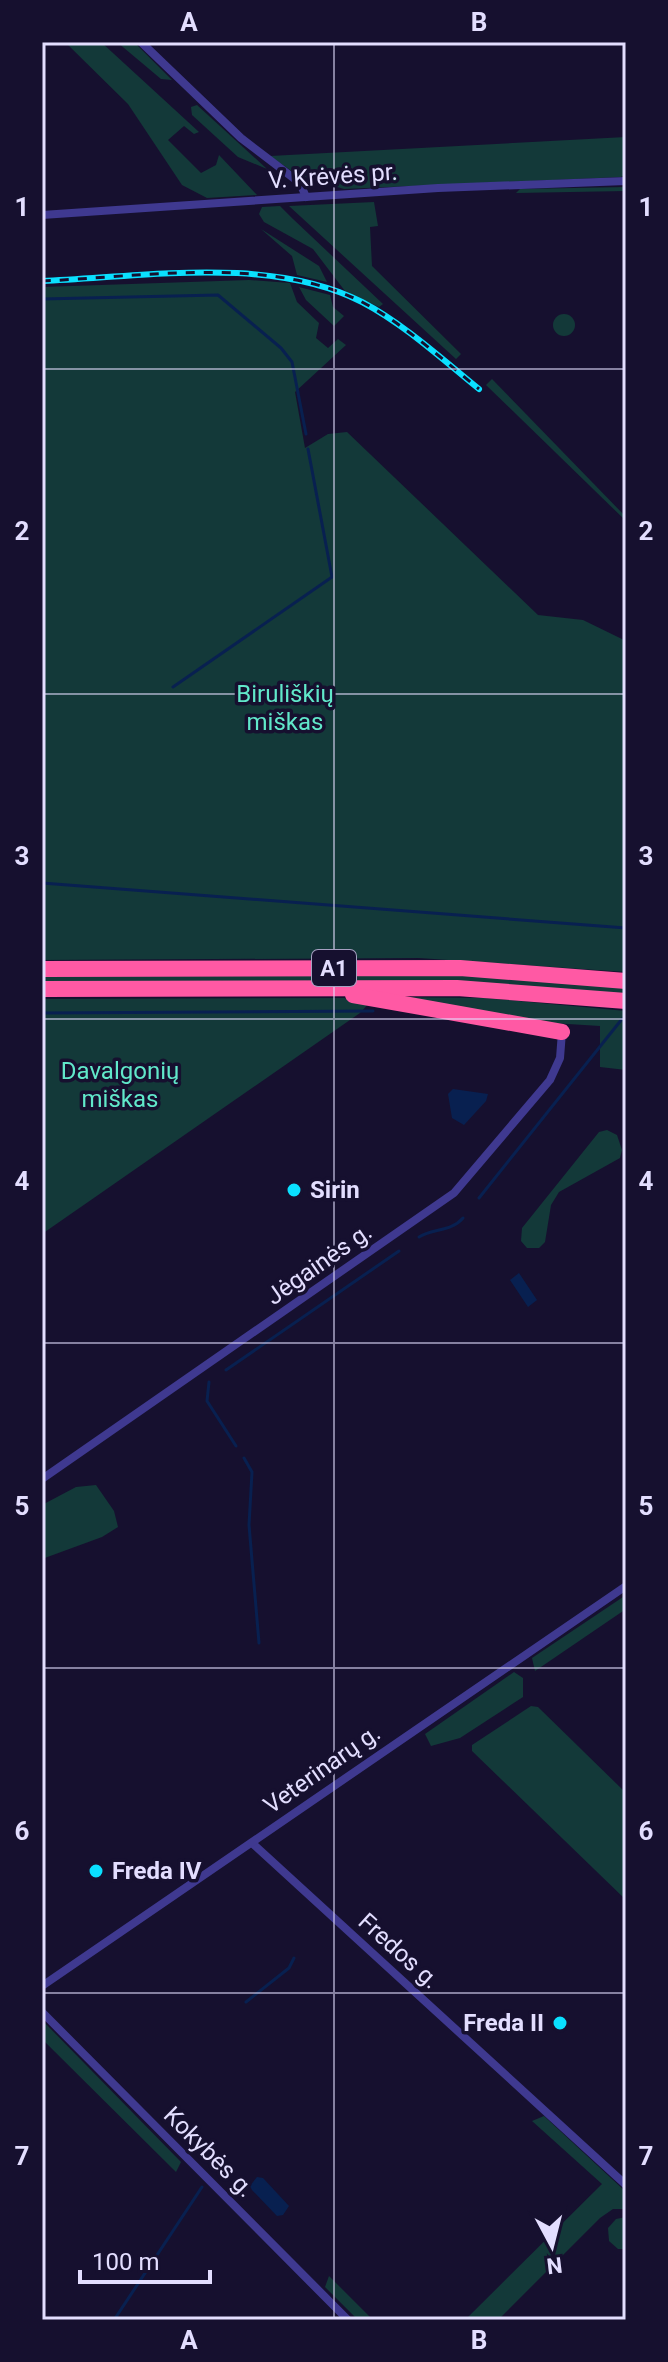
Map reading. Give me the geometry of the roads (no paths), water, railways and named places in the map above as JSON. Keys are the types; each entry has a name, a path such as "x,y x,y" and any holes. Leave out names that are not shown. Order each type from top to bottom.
{"highway":[{"name":"A1","path":"42,969 460,968 626,981"},
{"path":"316,988 562,1032"},
{"name":"A1","path":"42,989 457,988 626,1001"}],"street":[{"path":"141,42 241,138 300,183 306,197"},
{"name":"V. Krėvės pr.","path":"42,215 306,197 626,181"},
{"name":"Jėgainės g.","path":"42,1479 454,1193 550,1080 560,1058 562,1032"},
{"name":"Veterinarų g.","path":"42,1986 626,1586"},
{"name":"Fredos g.","path":"252,1843 626,2185"},
{"name":"Kokybės g.","path":"42,2012 348,2320"}],"water":[{"path":"453,1089 488,1094 486,1101 464,1125 452,1118 448,1094"},
{"path":"519,1273 537,1300 528,1307 510,1280"},
{"path":"257,2177 263,2178 289,2206 283,2215 277,2216 252,2190 250,2186"}],"waterway":[{"path":"42,299 218,295 281,348 292,362 306,434"},
{"path":"173,687 332,577 308,449"},
{"path":"42,883 626,928"},
{"path":"42,1013 373,1011"},
{"path":"479,1198 622,1019"},
{"path":"419,1237 453,1226 463,1218"},
{"path":"226,1370 399,1251"},
{"path":"209,1382 207,1401 236,1446"},
{"path":"244,1458 252,1472 249,1525 259,1643"},
{"path":"246,2002 289,1968 294,1958"},
{"path":"114,2320 202,2187"}],"railway":[{"path":"42,281 205,272 287,278 326,287 362,302 393,321 479,389"}],"place":[{"name":"Sirin","path":"294,1190"},
{"name":"Freda IV","path":"96,1871"},
{"name":"Freda II","path":"560,2023"}],"park label":[{"name":"Biruliškių miškas","path":"285,708"},
{"name":"Davalgonių miškas","path":"120,1085"}]}
